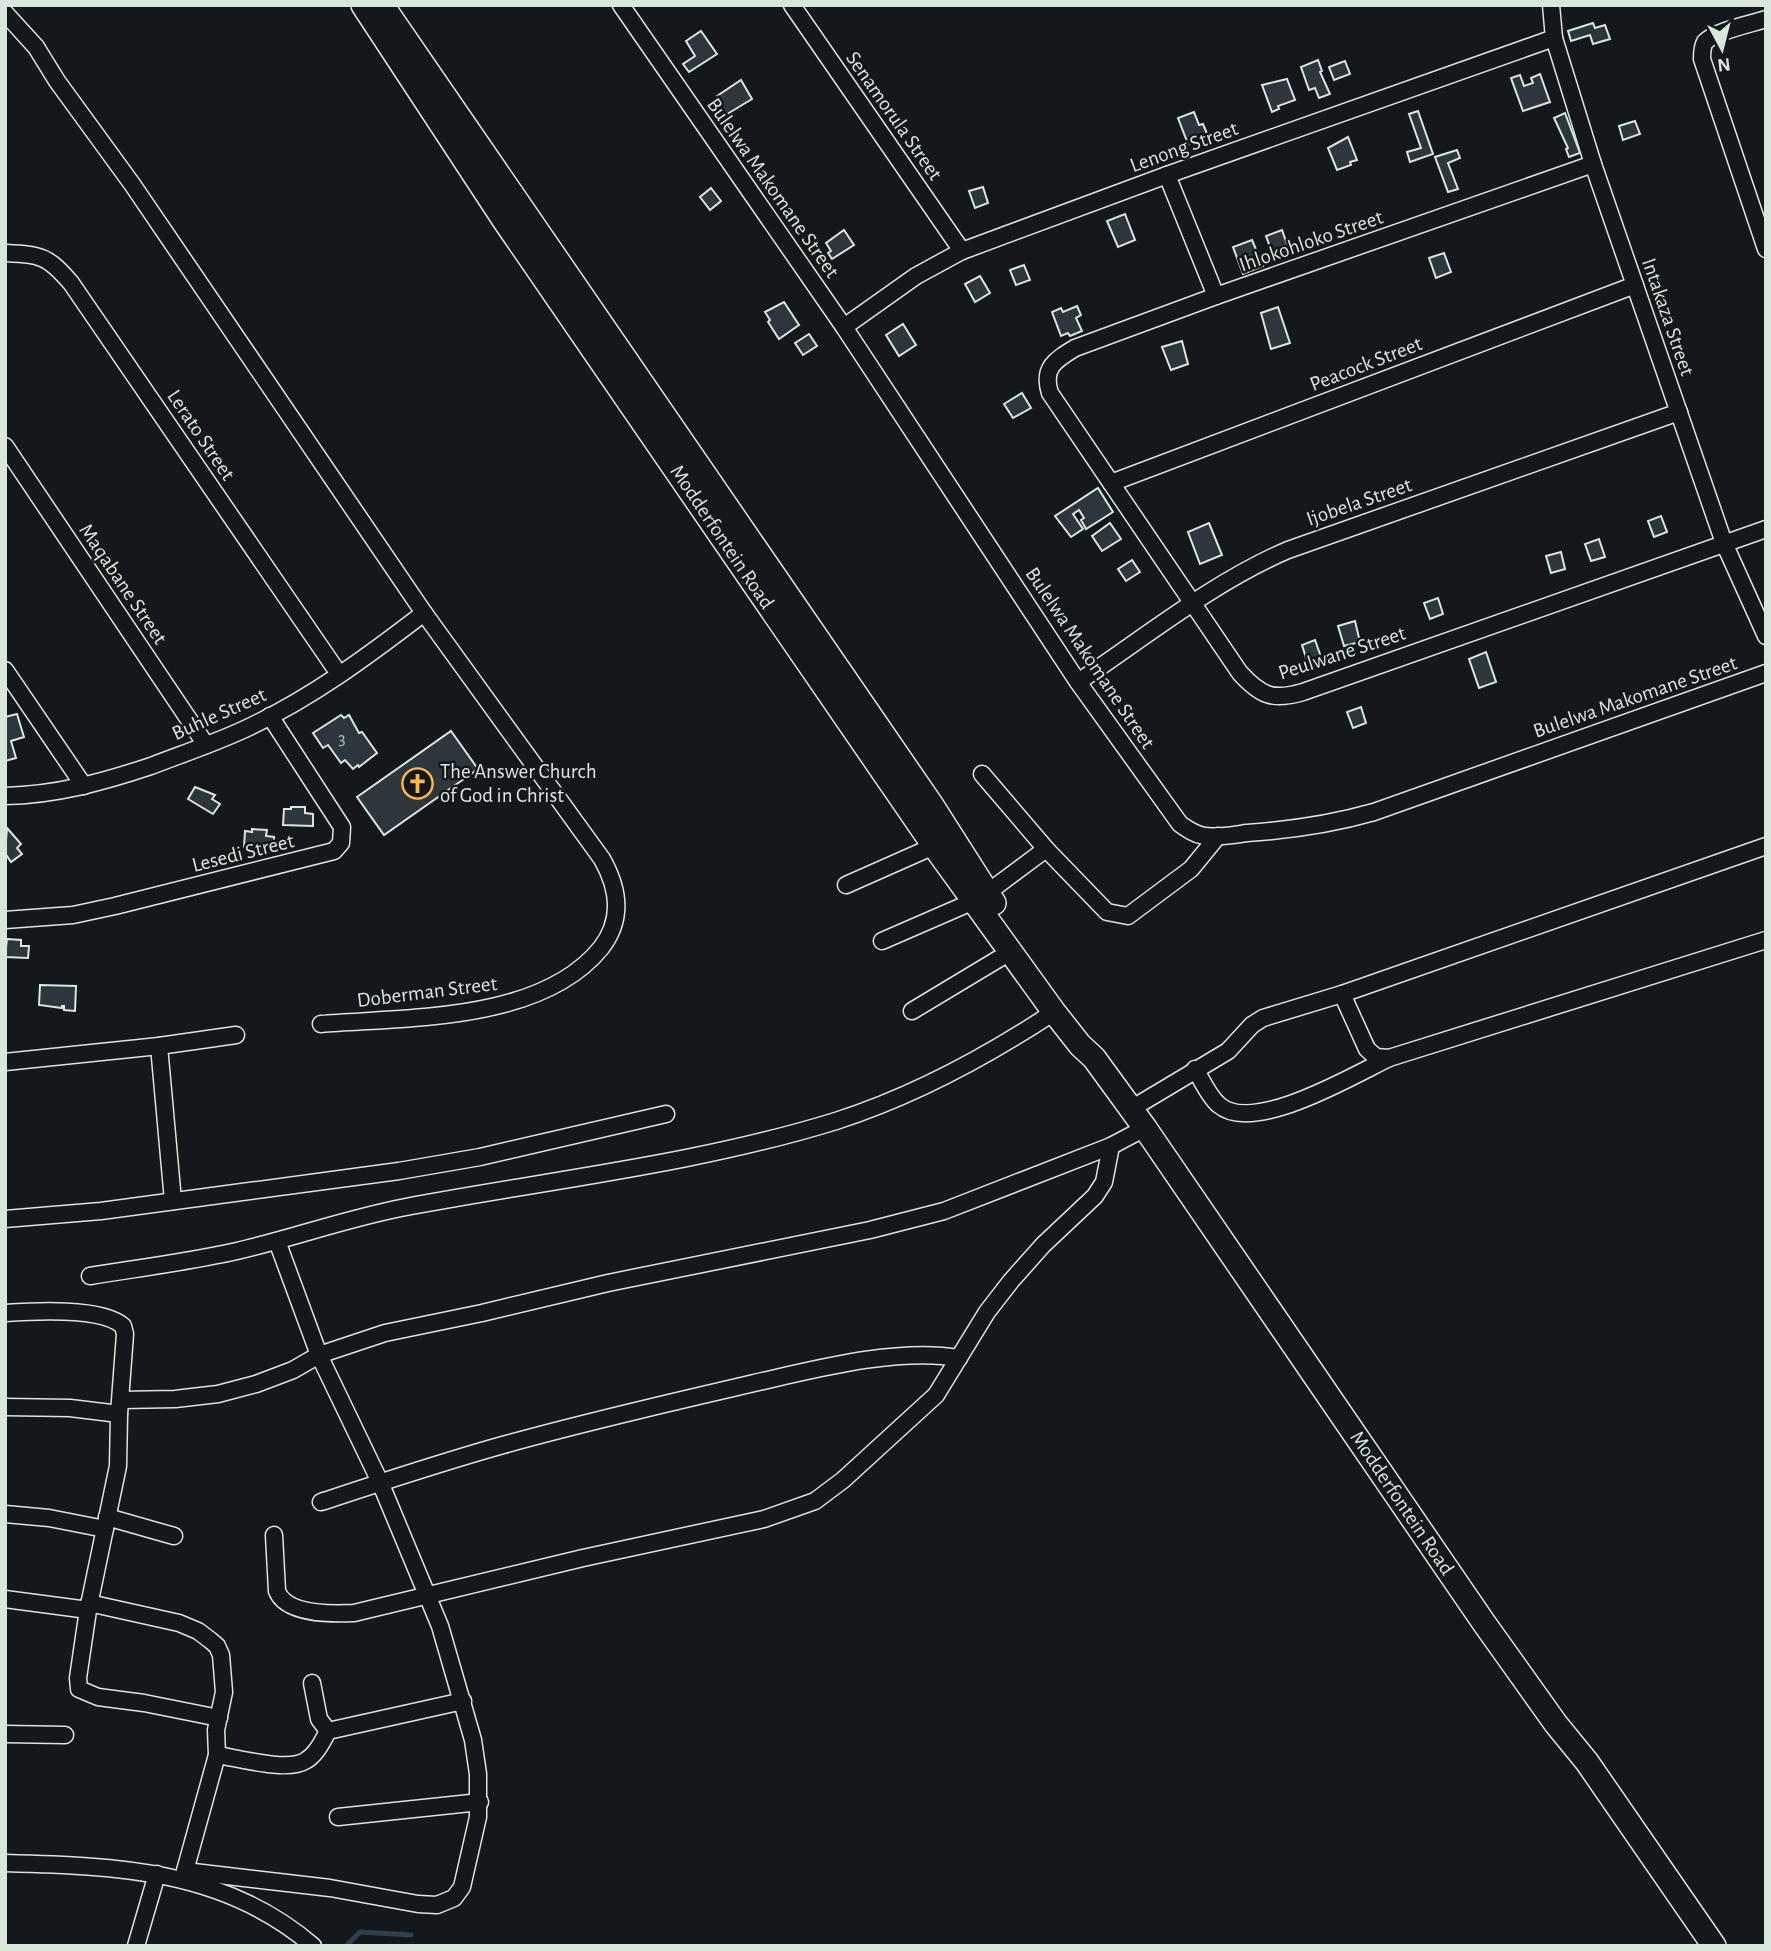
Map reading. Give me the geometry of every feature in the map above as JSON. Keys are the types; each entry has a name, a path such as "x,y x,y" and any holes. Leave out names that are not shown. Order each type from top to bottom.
{"main road":[{"name":"Modderfontein Road","path":"363,5 504,220 934,846 980,897 1069,1009 1089,1039 1094,1058"},
{"name":"Modderfontein Road","path":"382,5 918,785 1010,952 1138,1118 1485,1623 1556,1724 1587,1762 1713,1946"}],"street":[{"name":"Bulelwa Makomane Street","path":"621,5 844,327 1079,682 1180,824 1191,832 1218,836 1339,822 1766,673"},
{"name":"Senamorula Street","path":"792,5 962,251"},
{"name":"Intakaza Street","path":"1551,5 1555,38 1593,164 1724,543 1766,636"},
{"path":"5,13 36,47 57,81 132,184 424,612"},
{"path":"1766,19 1714,36 1704,43 1702,59 1766,249"},
{"name":"Lenong Street","path":"844,327 916,276 962,251 1167,175 1555,38"},
{"name":"Ihlokohloko Street","path":"1049,369 1064,354 1075,348 1593,164"},
{"path":"1167,175 1216,296"},
{"name":"Lerato Street","path":"5,253 36,255 47,259 71,283 339,674"},
{"name":"Peacock Street","path":"1111,483 1635,285"},
{"name":"Peulwane Street","path":"1049,369 1047,376 1050,393 1240,673 1254,688 1270,696 1287,696 1766,529"},
{"name":"Ijobela Street","path":"1079,682 1241,573 1288,550 1679,412"},
{"name":"Maqabane Street","path":"5,446 206,745"},
{"name":"Buhle Street","path":"5,796 51,793 85,786 119,777 206,745 270,716 339,674 424,612"},
{"name":"Doberman Street","path":"321,1024 476,1010 533,997 579,971 594,956 609,939 618,906 617,890 603,859 424,612"},
{"path":"5,670 85,786"},
{"name":"Lesedi Street","path":"5,920 73,915 116,906 334,851 341,843 342,827 270,716"},
{"path":"982,774 1046,849 1107,912 1128,916 1191,869 1218,836"},
{"path":"846,885 934,846"},
{"path":"5,1406 120,1407 218,1394 281,1374 319,1355 385,1333 608,1283 870,1230 944,1211 1111,1146 1138,1118 1195,1069 1228,1051 1252,1025 1263,1018 1342,994 1766,846"},
{"path":"882,942 980,897 1046,849"},
{"path":"1195,1069 1219,1106 1241,1115 1263,1113 1289,1105 1389,1058 1766,940"},
{"path":"912,1011 1010,952"},
{"path":"1342,994 1367,1049 1376,1057 1389,1058"},
{"path":"90,1276 174,1263 277,1241 340,1222 402,1208 713,1152 837,1120 900,1097 966,1066 1054,1012"},
{"path":"5,1062 236,1035"},
{"path":"159,1046 173,1201"},
{"path":"5,1219 101,1211 317,1183 480,1157 666,1114"},
{"path":"274,1535 277,1591 286,1604 322,1613 355,1613 764,1518 815,1501 843,1480 936,1395 987,1312 1011,1281 1043,1245 1095,1196 1104,1182 1111,1146"},
{"path":"5,1863 68,1865 330,1888 437,1905 454,1898 462,1887 480,1802 473,1740 463,1701 440,1626 380,1482 319,1355 277,1241"},
{"path":"5,1313 51,1312 108,1317 124,1326 126,1343 118,1466 89,1607 78,1678 79,1689 98,1697 219,1718"},
{"path":"321,1502 503,1445 596,1420 819,1368 906,1355 959,1358"},
{"path":"5,1514 106,1523 174,1536"},
{"path":"5,1599 89,1607 179,1623 198,1631 217,1646 223,1664 224,1692 216,1730 217,1755 184,1875"},
{"path":"312,1683 319,1719 328,1731"},
{"path":"217,1755 298,1765 316,1751 328,1731 463,1701"},
{"path":"5,1734 65,1735"},
{"path":"338,1817 480,1802"},
{"path":"136,1946 157,1874"},
{"path":"184,1875 272,1916 313,1946"}],"building":[{"path":"1593,23 1595,28 1605,25 1610,39 1593,44 1590,35 1571,41 1568,31"},
{"path":"701,31 717,54 689,72 683,64 695,56 686,41"},
{"path":"1318,60 1322,71 1320,72 1330,94 1319,98 1315,88 1309,90 1301,67"},
{"path":"1345,61 1350,74 1334,80 1329,67"},
{"path":"1540,74 1550,102 1523,111 1511,78 1520,75 1524,86 1533,83 1531,78"},
{"path":"1287,79 1295,100 1278,106 1279,109 1272,112 1262,85"},
{"path":"741,80 752,99 724,116 714,100"},
{"path":"1418,111 1433,154 1410,162 1407,152 1421,148 1409,114"},
{"path":"1194,112 1199,125 1203,124 1208,136 1188,144 1178,118"},
{"path":"1565,113 1580,153 1569,157 1568,148 1554,118"},
{"path":"1635,121 1640,134 1623,140 1619,126"},
{"path":"1348,137 1357,160 1337,170 1328,148"},
{"path":"1457,150 1460,158 1448,163 1458,189 1448,192 1435,157"},
{"path":"983,187 988,203 975,208 969,191"},
{"path":"711,188 721,201 710,210 700,197"},
{"path":"1125,214 1135,240 1118,247 1107,221"},
{"path":"844,230 854,245 832,259 826,243"},
{"path":"1282,230 1289,250 1273,255 1266,236"},
{"path":"1252,240 1263,266 1243,274 1233,247"},
{"path":"1444,253 1451,272 1436,278 1429,258"},
{"path":"1024,265 1030,280 1016,285 1010,270"},
{"path":"980,276 990,293 975,302 965,284"},
{"path":"784,302 799,325 779,339 765,312"},
{"path":"1077,306 1081,315 1076,318 1082,331 1061,336 1052,312 1061,308 1063,312"},
{"path":"1278,307 1290,343 1271,349 1261,313"},
{"path":"903,324 916,345 899,356 886,335"},
{"path":"809,334 817,346 803,355 795,343"},
{"path":"1182,341 1188,364 1171,370 1162,347"},
{"path":"1022,393 1031,408 1013,418 1004,404"},
{"path":"1098,488 1113,512 1086,529 1079,510 1073,514 1083,529 1071,537 1055,516"},
{"path":"1661,516 1667,532 1654,537 1648,521"},
{"path":"1110,523 1121,539 1102,551 1092,536"},
{"path":"1209,523 1222,555 1200,564 1188,532"},
{"path":"1599,539 1605,557 1591,561 1585,544"},
{"path":"1561,552 1565,569 1551,573 1546,556"},
{"path":"1132,560 1140,572 1126,581 1118,569"},
{"path":"1438,598 1443,614 1430,619 1424,603"},
{"path":"1355,621 1360,642 1344,646 1338,626"},
{"path":"1315,640 1321,657 1307,661 1302,645"},
{"path":"1486,652 1496,682 1479,688 1469,659"},
{"path":"1361,707 1366,723 1353,728 1347,712"},
{"path":"17,714 24,737 11,741 16,758 5,761 5,717"},
{"path":"341,715 344,718 349,715 359,733 362,732 377,753 353,769 345,760 341,763 328,745 323,748 313,733"},
{"name":"The Answer Church of God in Christ","path":"451,731 478,769 384,835 357,797"},
{"path":"195,787 215,795 212,799 220,804 213,814 188,799"},
{"path":"305,807 305,813 313,814 313,826 283,825 284,809"},
{"path":"7,828 21,844 17,848 22,854 11,862 5,853"},
{"path":"252,829 267,830 266,836 274,837 274,849 244,847 245,831 252,832"},
{"path":"7,939 21,940 21,946 29,946 28,958 5,957"},
{"path":"40,985 76,986 75,1011 64,1010 64,1006 39,1005"}],"waterway":[{"path":"346,1946 360,1932 411,1935"}],"place":[{"name":"The Answer Church of God in Christ","path":"417,783"}]}
